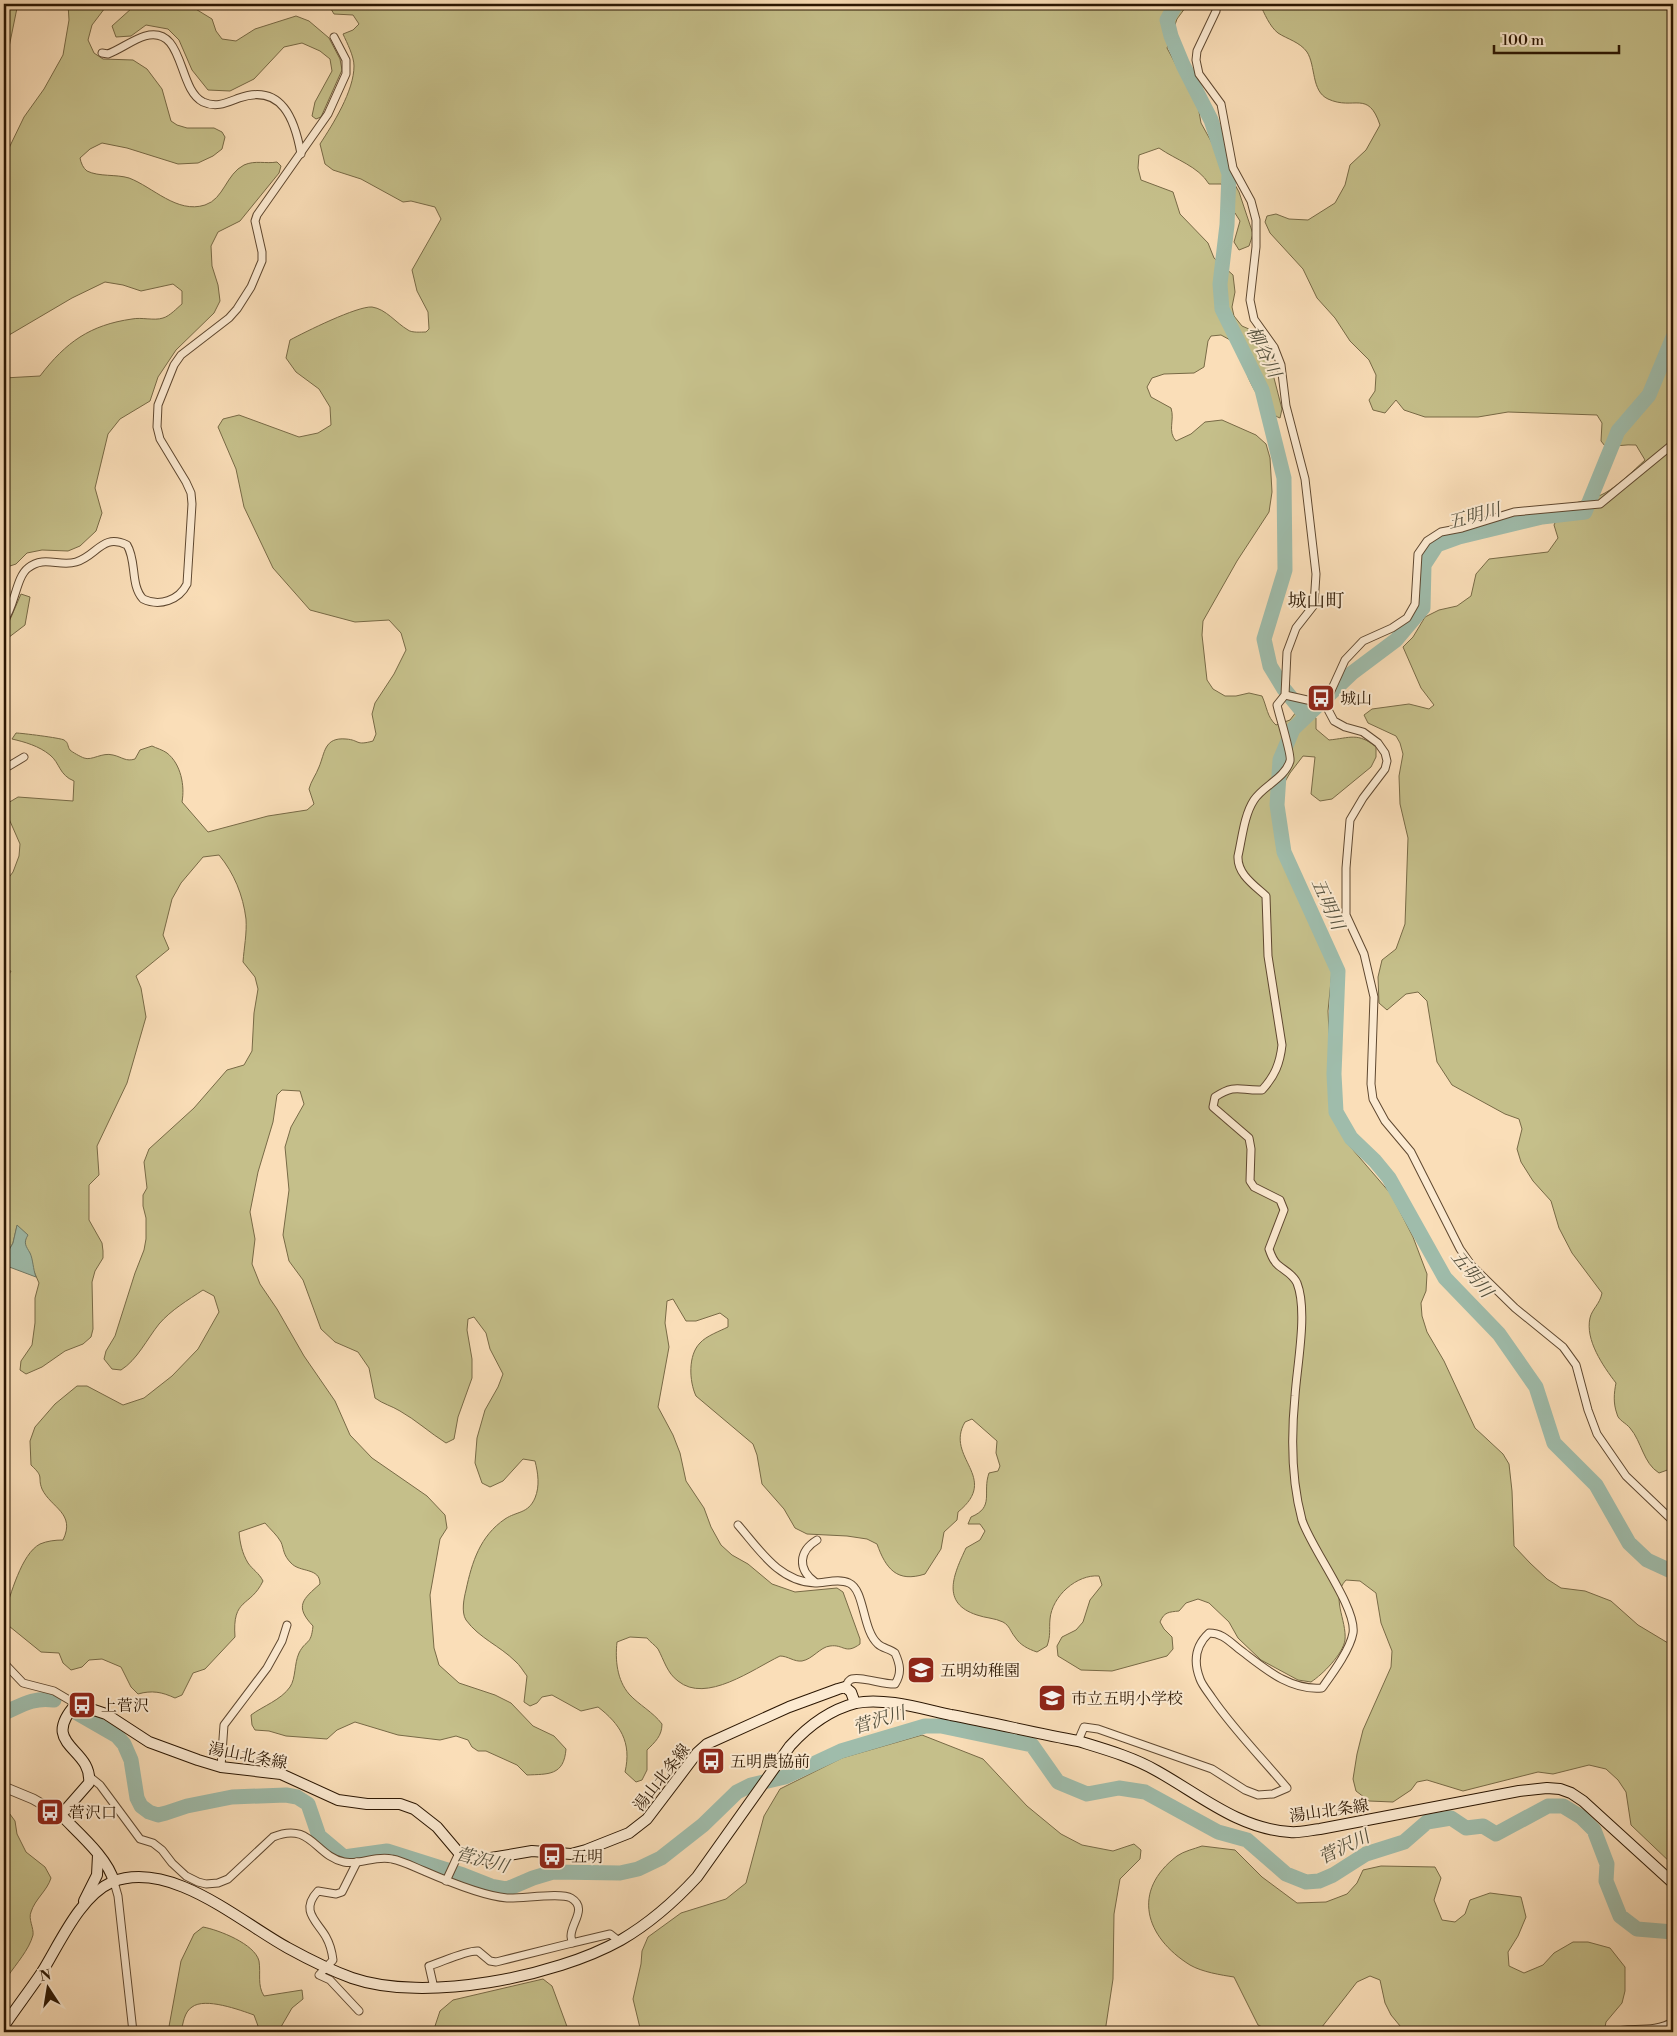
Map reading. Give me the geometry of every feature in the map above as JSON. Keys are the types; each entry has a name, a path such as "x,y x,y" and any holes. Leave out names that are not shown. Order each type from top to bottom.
{"main road":[{"name":"湯山北条線","path":"76,1704 106,1714 156,1745 221,1767 282,1774 338,1800 367,1804 400,1804 414,1809 437,1827 459,1853 466,1857 485,1859 532,1851 571,1854 629,1833 647,1819 697,1753 707,1744 789,1707 845,1687"},
{"path":"845,1687 851,1692 856,1703"},
{"name":"湯山北条線","path":"82,1907 96,1893 114,1882 140,1876 164,1879 193,1891 288,1948 326,1967 370,1983 407,1988 434,1988 480,1984 531,1972 585,1956 619,1941 659,1915 697,1878 790,1746 807,1728 830,1713 856,1703 871,1701 1078,1741 1155,1769 1244,1822 1267,1829 1292,1832 1320,1830 1519,1791 1547,1788 1560,1789 1583,1801 1673,1883"},
{"path":"76,1704 66,1715 62,1729 65,1738 87,1768 90,1777 86,1788 61,1815 98,1855 112,1873 114,1882"},
{"name":"湯山北条線","path":"4,2026 41,1973 82,1907 97,1875 98,1855"}],"street":[{"path":"1078,1741 1084,1727 1098,1729 1212,1769 1245,1790 1258,1795 1273,1794 1287,1788 1222,1712 1200,1680 1196,1662 1196,1650 1202,1639 1209,1633 1219,1633 1266,1670 1310,1689 1322,1688 1348,1646 1354,1631 1347,1607 1311,1540 1303,1520 1294,1478 1292,1441 1302,1314 1297,1283 1290,1273 1278,1265 1269,1249 1284,1210 1280,1200 1254,1187 1250,1181 1251,1149 1249,1138 1213,1107 1215,1097 1226,1090 1238,1087 1262,1090 1276,1073 1280,1060 1282,1045 1268,956 1266,896 1242,873 1238,864 1250,807 1264,787 1283,773 1290,762 1291,753 1283,733 1277,706 1285,695 1287,652 1296,628 1314,605 1316,574 1305,479 1286,406 1280,365 1274,347 1254,319 1250,300 1256,247 1256,220 1251,201 1233,168 1221,104 1199,74 1196,60 1197,50 1216,11 1217,4"},
{"path":"102,53 114,52 146,36 153,35 169,40 194,94 200,100 210,105 222,105 259,95 282,103 290,113 294,123 301,154"},
{"path":"4,620 13,603 21,577 27,568 42,561 74,563 82,560 105,543 113,541 128,545 131,552 137,589 143,599 156,602 172,600 183,592 187,584 191,493 160,439 157,427 158,405 174,365 181,355 229,318 247,293 262,261 262,252 255,222 256,215 328,114 346,74 346,60 334,37"},
{"path":"1325,704 1345,660 1357,647 1363,641 1392,628 1407,618 1415,604 1418,554 1426,541 1440,532 1462,528 1514,512 1558,510 1600,504 1673,444"},
{"path":"1285,695 1325,704 1334,721 1345,727 1363,732 1378,743 1385,753 1387,761 1385,769 1362,798 1350,820 1346,868 1346,915 1364,954 1374,997 1371,1084 1373,1099 1385,1121 1411,1152 1460,1249 1472,1266 1515,1308 1563,1347 1576,1365 1588,1410 1597,1434 1626,1476 1673,1521"},
{"path":"4,769 24,757"},
{"path":"738,1525 779,1570 798,1581 841,1581 850,1583 855,1588 865,1623 872,1636 879,1645 895,1652 899,1662 899,1678 895,1684 883,1684 856,1678 850,1680 845,1687"},
{"path":"816,1582 808,1576 802,1562 803,1553 808,1546 817,1540"},
{"path":"221,1767 224,1725 267,1668 282,1641 287,1625"},
{"path":"4,1663 23,1683 54,1691 76,1704"},
{"path":"90,1777 100,1785 140,1839 153,1843 186,1876 198,1882 206,1884 228,1879 273,1837 290,1832 306,1837 332,1858 341,1861 357,1862 382,1858 392,1859 506,1898 566,1896 572,1898 579,1910 571,1935 572,1943"},
{"path":"4,1787 33,1799 61,1815"},
{"path":"447,1878 459,1853"},
{"path":"357,1862 342,1892 336,1894 318,1892 311,1902 312,1919 322,1930 331,1948 333,1960 319,1975 330,1980 359,2011"},
{"path":"114,1882 118,1896 133,2032"},
{"path":"434,1988 429,1966 467,1952 478,1951 490,1961 496,1962 610,1934 619,1941"},
{"path":"1611,2032 1626,2029 1653,2029 1673,2022"}],"shaded area":[{"path":"12,4 17,8 7,57 4,63 4,5"},
{"path":"68,4 108,4 92,25 88,40 94,53 103,59 133,60 147,69 162,89 171,121 177,125 187,128 214,128 222,132 225,137 222,149 213,156 198,163 178,164 127,148 102,143 90,149 80,158 82,165 87,171 129,178 175,203 195,207 205,205 217,197 233,174 244,165 277,162 281,166 279,173 240,221 218,232 211,246 212,266 218,285 220,301 214,313 176,350 158,377 150,401 120,419 108,434 95,488 102,513 96,531 80,546 68,551 42,550 27,553 16,564 4,568 4,378 40,376 69,345 91,331 132,319 163,318 171,314 182,304 182,291 173,284 141,291 105,282 72,298 4,338 4,150 9,148 24,117 44,89 63,55 69,20"},
{"path":"133,4 162,4 194,8 212,19 216,31 222,39 236,41 255,29 296,16 309,21 329,38 340,59 342,70 321,117 316,119 312,116 315,102 332,71 330,59 320,51 302,43 284,47 254,79 230,91 208,90 192,70 179,40 168,29 146,25 131,36 116,37 112,26 132,8"},
{"path":"328,4 1188,4 1177,19 1167,48 1198,106 1201,123 1239,192 1253,234 1249,246 1239,250 1234,242 1240,221 1235,213 1224,208 1223,202 1232,196 1221,184 1209,184 1199,172 1159,148 1139,155 1138,168 1141,180 1173,192 1180,214 1208,243 1214,258 1233,275 1235,292 1232,307 1234,316 1242,326 1258,333 1267,351 1282,409 1280,418 1265,405 1251,384 1246,371 1245,348 1221,335 1211,336 1208,341 1204,367 1194,373 1164,374 1152,378 1147,387 1151,397 1171,408 1172,433 1176,441 1191,434 1205,422 1222,420 1256,435 1266,444 1270,458 1272,492 1269,512 1237,561 1203,621 1202,635 1207,680 1213,689 1225,696 1249,693 1262,696 1269,715 1276,725 1290,720 1296,712 1313,715 1316,718 1316,729 1329,740 1354,737 1364,739 1376,747 1376,757 1371,767 1332,799 1320,801 1311,794 1315,757 1303,756 1290,773 1272,804 1278,853 1332,971 1328,1011 1333,1114 1347,1143 1391,1194 1413,1237 1427,1274 1426,1291 1421,1303 1422,1316 1427,1332 1444,1361 1475,1428 1503,1454 1509,1464 1514,1546 1547,1579 1561,1588 1585,1591 1611,1601 1638,1625 1673,1646 1673,1865 1631,1825 1626,1792 1618,1780 1606,1769 1589,1765 1553,1774 1538,1772 1463,1791 1427,1780 1417,1782 1411,1790 1393,1802 1369,1801 1356,1791 1353,1779 1363,1730 1391,1667 1392,1651 1381,1623 1376,1593 1360,1581 1346,1580 1341,1587 1339,1601 1345,1640 1341,1651 1332,1663 1311,1682 1298,1680 1261,1660 1238,1638 1229,1622 1209,1603 1198,1599 1186,1603 1179,1611 1167,1613 1163,1616 1160,1622 1172,1637 1173,1649 1167,1656 1112,1671 1081,1670 1058,1656 1057,1646 1062,1637 1076,1630 1083,1622 1090,1600 1102,1585 1099,1576 1091,1576 1074,1583 1055,1602 1050,1619 1047,1646 1037,1652 1019,1642 1009,1627 1003,1622 965,1610 958,1603 954,1595 954,1577 966,1548 980,1540 985,1531 980,1524 968,1524 971,1517 983,1509 989,1473 998,1471 1000,1466 996,1453 997,1441 972,1419 965,1422 960,1435 961,1446 974,1478 974,1488 970,1500 958,1512 957,1520 944,1532 941,1549 925,1574 907,1577 894,1572 884,1560 877,1544 867,1539 807,1534 795,1528 784,1509 762,1484 753,1444 696,1396 694,1390 691,1376 693,1354 700,1343 706,1338 728,1327 728,1319 720,1313 696,1321 686,1321 673,1299 667,1301 665,1323 669,1347 658,1407 680,1453 686,1481 704,1508 711,1527 721,1545 772,1584 795,1592 837,1588 843,1592 860,1639 860,1644 851,1649 835,1646 826,1647 802,1661 780,1656 729,1682 702,1689 689,1687 674,1678 658,1649 647,1638 630,1637 617,1642 616,1656 619,1676 625,1688 633,1698 662,1724 659,1735 647,1750 647,1770 642,1780 636,1782 625,1772 627,1752 625,1743 618,1727 606,1713 598,1707 581,1711 552,1695 542,1697 537,1703 530,1706 524,1702 527,1676 517,1663 477,1632 464,1617 463,1609 468,1580 478,1550 496,1526 509,1516 522,1512 529,1507 537,1493 538,1484 535,1461 523,1459 503,1481 490,1487 482,1483 475,1463 477,1438 485,1410 503,1374 490,1349 486,1333 474,1317 468,1319 467,1330 472,1359 472,1378 458,1417 454,1439 446,1443 397,1409 375,1398 369,1368 358,1352 335,1342 321,1329 303,1280 289,1261 283,1235 289,1190 285,1147 291,1127 304,1104 300,1091 282,1090 277,1095 273,1122 258,1172 250,1212 255,1239 252,1264 260,1284 304,1356 335,1401 350,1435 372,1458 427,1496 445,1515 447,1528 440,1539 430,1595 434,1648 439,1665 459,1683 495,1695 511,1703 533,1726 554,1736 566,1749 562,1764 554,1772 527,1775 517,1765 486,1751 478,1751 472,1747 468,1740 456,1736 440,1740 398,1735 355,1722 337,1730 327,1739 286,1736 269,1731 255,1730 252,1725 251,1715 282,1696 292,1683 297,1657 310,1640 313,1626 304,1613 303,1603 309,1594 320,1584 317,1575 295,1566 288,1560 281,1542 265,1523 239,1532 246,1559 263,1581 258,1590 243,1604 236,1615 235,1637 205,1669 193,1673 182,1695 175,1698 157,1692 138,1694 131,1687 121,1667 102,1659 89,1660 82,1667 71,1670 63,1663 59,1653 41,1652 4,1622 4,1614 13,1586 27,1556 40,1544 63,1540 66,1531 64,1517 46,1496 42,1489 39,1475 31,1465 30,1441 35,1427 55,1404 77,1386 87,1386 123,1405 144,1398 172,1376 198,1349 219,1312 214,1296 203,1290 164,1319 127,1366 121,1370 112,1369 104,1359 106,1351 115,1336 144,1250 146,1218 143,1195 147,1188 144,1162 149,1149 194,1108 227,1070 244,1065 252,1051 254,1013 258,989 255,977 243,962 246,919 243,901 237,885 219,855 203,857 181,883 172,899 163,935 169,949 136,976 141,988 146,1017 127,1083 97,1146 99,1175 89,1185 89,1220 102,1243 103,1251 103,1258 95,1271 92,1282 93,1329 91,1337 83,1344 65,1351 42,1367 26,1374 20,1370 21,1361 32,1345 35,1323 35,1298 39,1283 32,1267 30,1254 25,1248 25,1240 17,1226 13,1243 4,1259 4,984 11,971 4,969 4,884 13,872 19,856 20,844 6,812 8,803 18,797 73,801 74,781 65,776 53,758 46,752 32,745 12,739 16,733 61,739 67,742 71,751 87,759 109,754 126,760 132,760 135,759 140,750 152,746 164,751 172,758 179,769 183,789 182,802 208,832 268,816 307,810 314,804 309,789 329,743 339,739 360,743 373,741 376,734 372,714 375,703 394,674 406,650 401,633 389,620 355,622 310,610 273,568 244,507 236,469 218,427 223,419 239,415 299,437 318,433 331,425 330,407 319,389 296,372 286,358 290,340 319,326 343,315 372,307 386,313 410,331 426,332 429,329 428,312 417,291 412,270 441,219 435,207 411,201 403,202 361,179 333,170 325,164 320,144 342,107 353,76 353,58 343,34 353,30 359,24 353,15 334,14"},
{"path":"1260,4 1673,4 1673,1468 1659,1473 1649,1464 1634,1434 1618,1416 1614,1402 1616,1383 1596,1352 1590,1335 1590,1318 1602,1293 1572,1253 1559,1228 1551,1201 1533,1181 1521,1162 1517,1149 1522,1129 1519,1119 1505,1114 1452,1085 1437,1062 1427,1001 1418,992 1406,994 1387,1010 1379,1003 1378,977 1382,960 1396,949 1405,924 1408,838 1400,804 1399,776 1403,754 1400,743 1396,736 1368,723 1364,715 1372,709 1409,704 1429,709 1434,705 1421,688 1403,647 1413,637 1425,617 1439,610 1457,606 1471,596 1476,574 1489,559 1548,552 1558,538 1554,525 1564,510 1576,503 1605,493 1621,482 1645,460 1636,445 1605,446 1601,441 1602,423 1597,415 1508,412 1478,417 1425,417 1404,410 1396,400 1385,413 1373,410 1369,400 1375,391 1376,375 1369,360 1350,341 1335,318 1317,298 1303,269 1270,233 1265,222 1267,216 1276,214 1289,219 1308,220 1335,203 1345,185 1350,165 1366,150 1380,125 1370,107 1365,104 1337,102 1323,95 1316,84 1312,64 1307,52 1297,43 1278,33 1272,27"},
{"path":"21,594 30,597 25,625 4,641 4,626 9,622"},
{"path":"17,1225 28,1235 26,1244 31,1255 36,1277 4,1265 4,1259 13,1243"},
{"path":"922,1735 983,1759 1027,1806 1061,1834 1082,1845 1113,1851 1134,1844 1141,1850 1140,1859 1120,1879 1114,1914 1113,1979 1105,2032 641,2032 633,1999 642,1951 648,1937 681,1913 726,1899 746,1883 764,1816 780,1789 842,1758"},
{"path":"4,1806 15,1821 17,1834 26,1852 45,1867 51,1878 31,1912 30,1918 33,1935 29,1946 4,1979"},
{"path":"1202,1846 1235,1850 1262,1877 1297,1903 1326,1902 1347,1894 1357,1883 1363,1870 1381,1866 1435,1867 1441,1878 1434,1900 1442,1920 1455,1922 1465,1914 1470,1900 1490,1893 1521,1897 1526,1917 1518,1936 1508,1952 1509,1966 1524,1973 1543,1965 1554,1953 1573,1942 1588,1942 1610,1948 1625,1967 1625,1991 1622,2003 1606,2022 1604,2032 1405,2032 1391,2015 1385,2003 1380,1980 1370,1976 1357,1982 1318,2032 1272,2032 1258,2025 1234,1977 1206,1971 1190,1965 1175,1954 1154,1927 1149,1913 1149,1898 1153,1884 1163,1870 1177,1856"},
{"path":"203,1927 236,1939 251,1949 259,1961 260,1984 264,1996 302,1990 303,1999 292,2008 278,2032 258,2032 254,2015 223,2005 205,2003 198,2004 189,2009 184,2018 181,2032 168,2032 181,1961 194,1934"},
{"path":"543,1979 552,1986 569,2032 433,2032 440,2011 453,2000"}],"waterway":[{"name":"柳谷川","path":"1176,4 1167,20 1171,36 1183,65 1211,120 1229,174 1227,225 1220,284 1222,309 1262,390 1284,478 1285,570 1264,639 1270,666 1284,689 1306,716"},
{"name":"五明川","path":"1673,337 1649,395 1618,431 1585,512 1542,517 1459,537 1437,545 1424,565 1423,608 1396,640 1352,673 1293,729 1280,760 1277,805 1284,852 1338,971 1334,1074 1336,1112 1351,1138 1375,1161 1389,1178 1445,1278 1499,1334 1536,1387 1554,1443 1596,1485 1629,1543 1647,1560 1673,1572"},
{"name":"菅沢川","path":"4,1713 34,1701 54,1700"},
{"name":"菅沢川","path":"77,1713 117,1736 124,1744 131,1760 137,1798 141,1806 149,1812 158,1815 187,1806 232,1797 286,1795 297,1797 308,1804 319,1836 344,1857 387,1851 491,1886 507,1889 553,1872 620,1873 638,1869 661,1858 703,1825 737,1792 751,1785 785,1777 841,1751 925,1726 941,1726 1032,1745 1058,1782 1087,1794 1119,1788 1145,1792 1218,1832 1247,1840 1286,1874 1306,1882 1319,1881 1333,1875 1366,1854 1404,1842 1427,1822 1451,1818 1466,1828 1483,1826 1496,1834 1548,1806 1563,1806 1581,1817 1594,1830 1607,1864 1606,1881 1620,1916 1637,1929 1673,1932"}],"place":[{"name":"城山","path":"1321,698"},
{"name":"五明幼稚園","path":"921,1670"},
{"name":"市立五明小学校","path":"1052,1698"},
{"name":"上菅沢","path":"82,1705"},
{"name":"五明農協前","path":"711,1761"},
{"name":"菅沢口","path":"50,1812"},
{"name":"五明","path":"552,1856"}],"district":[{"name":"城山町","path":"1316,600"}]}
